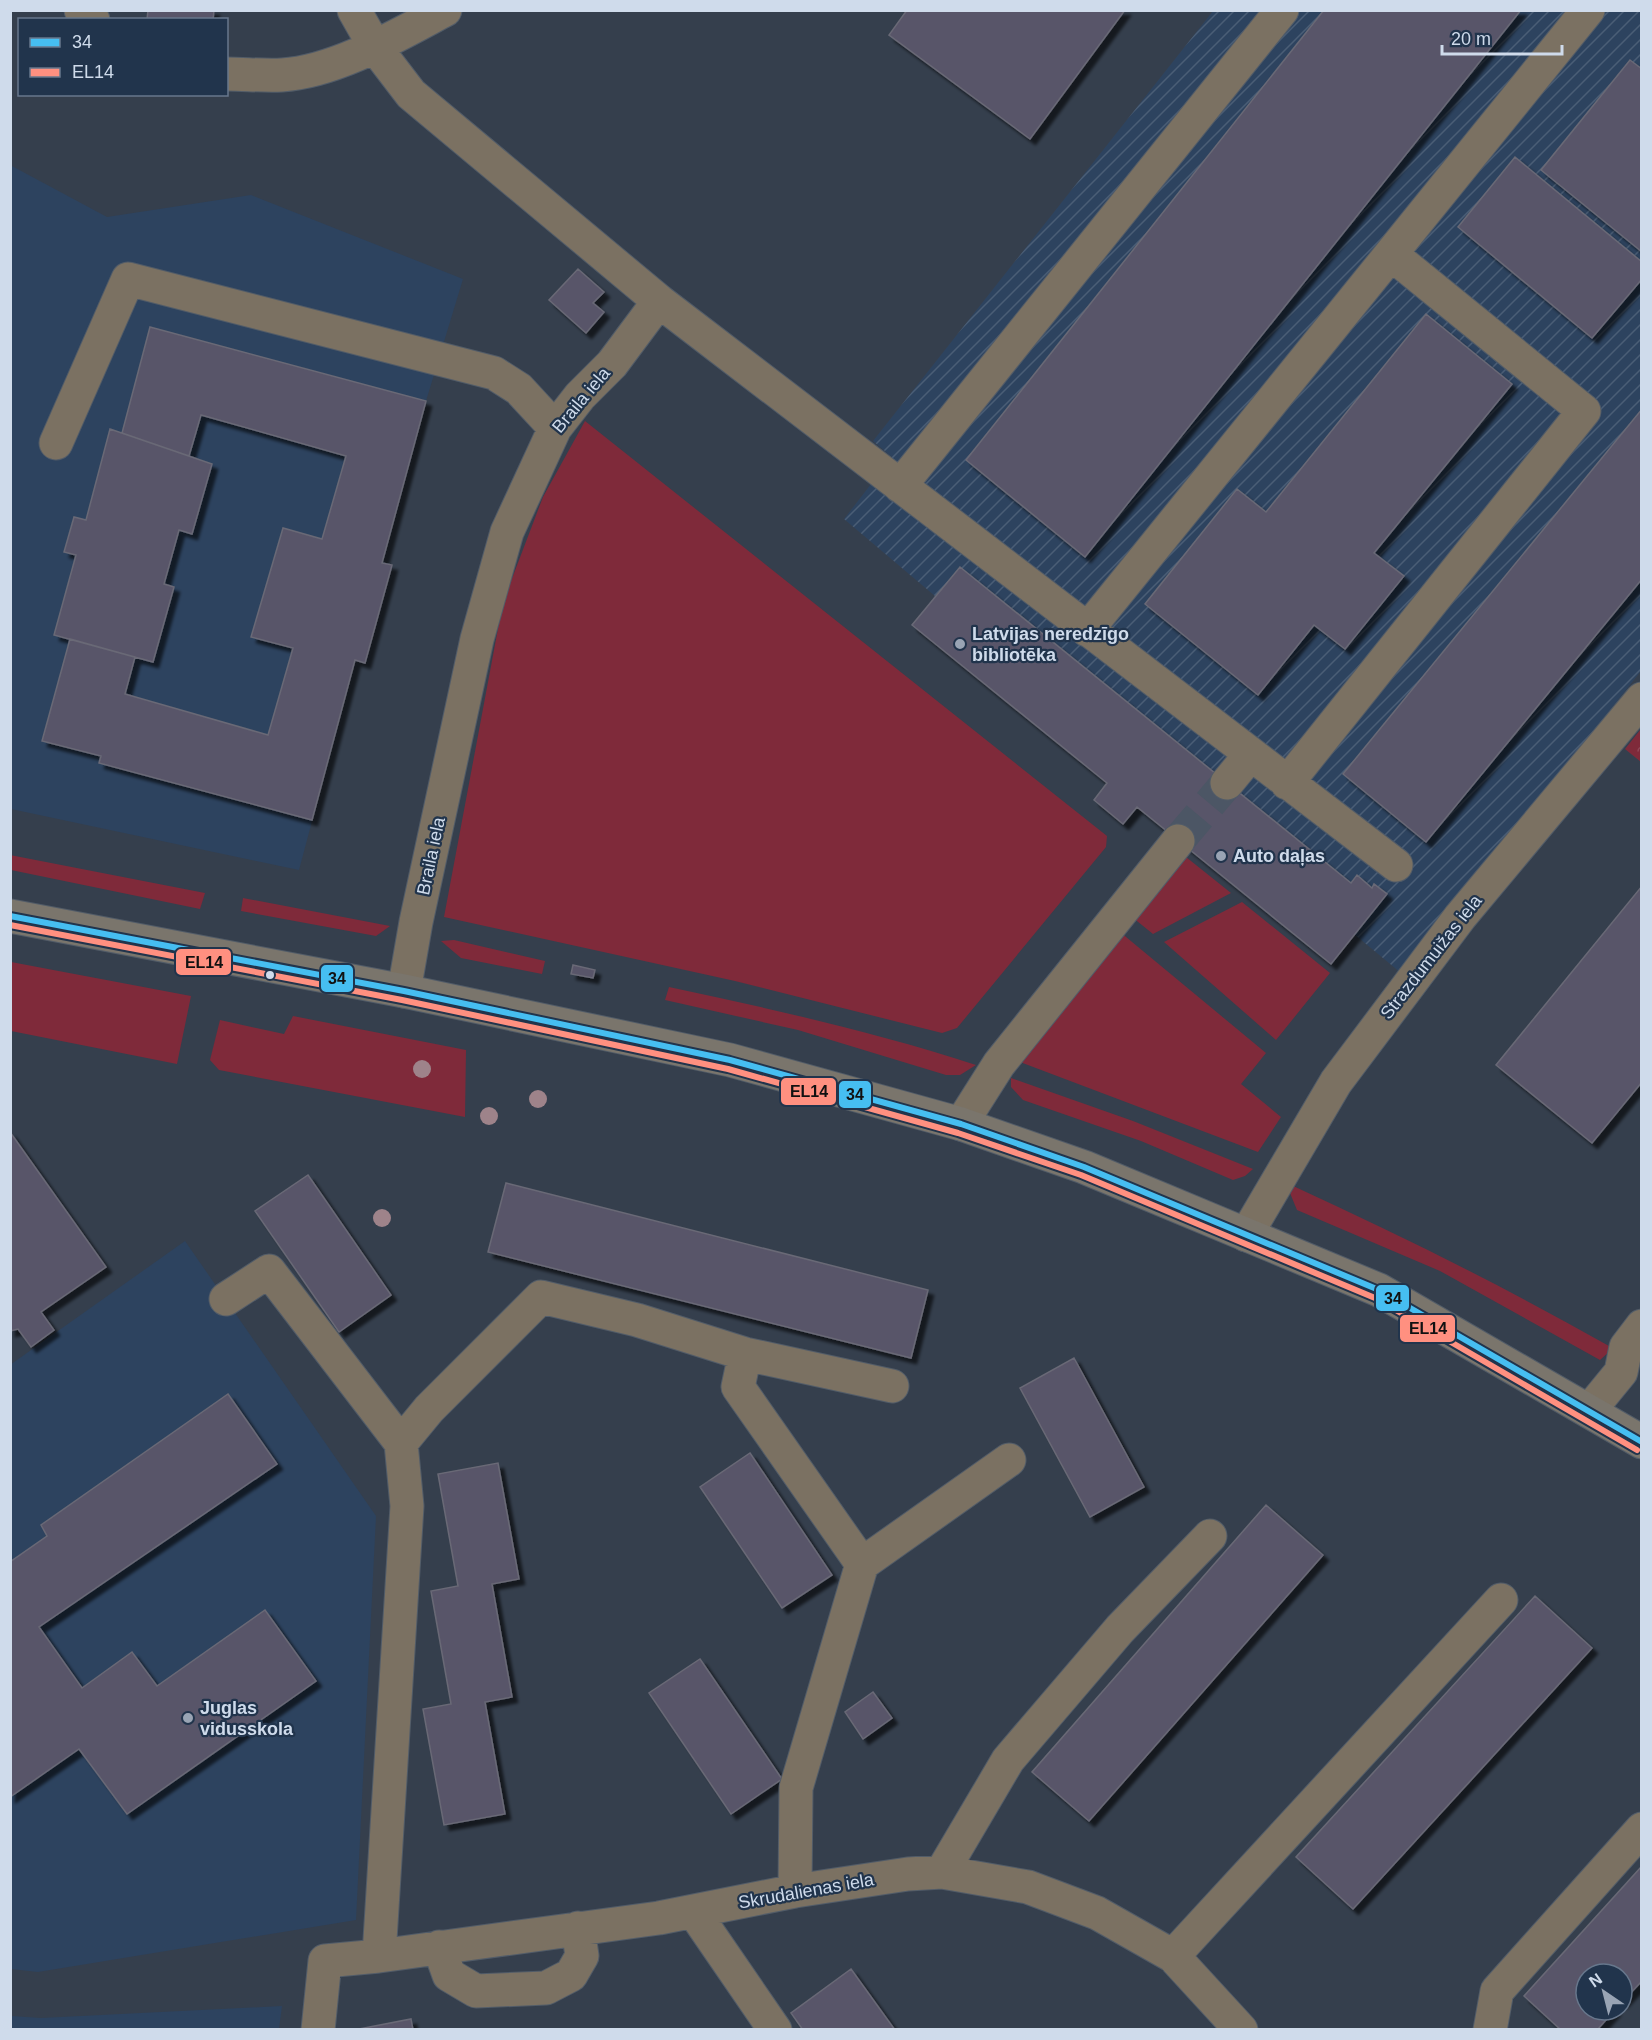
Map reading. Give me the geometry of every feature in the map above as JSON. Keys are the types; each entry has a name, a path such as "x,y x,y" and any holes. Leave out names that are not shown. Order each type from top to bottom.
{"main road":[{"path":"10,916 405,991 730,1060 961,1124 1084,1167 1379,1290 1641,1442"}],"street":[{"path":"354,10 375,47 411,94 659,301 786,411 900,486 1396,865"},
{"path":"228,74 284,75 338,62 375,47 445,10"},
{"path":"900,486 1282,10"},
{"path":"1087,630 1588,10"},
{"path":"1287,783 1584,411 1391,254"},
{"path":"57,443 128,279 494,373 519,389 555,428"},
{"name":"Braila iela","path":"405,991 416,922 477,639 507,532 555,428 580,396 612,364 659,301"},
{"name":"Strazdumuižas iela","path":"1246,1235 1336,1082 1460,917 1641,699"},
{"path":"1227,783 1250,755"},
{"path":"961,1124 999,1064 1178,841"},
{"path":"226,1299 269,1271 401,1443 407,1506 379,1956"},
{"path":"401,1443 429,1409 541,1297 637,1320 745,1354 892,1386"},
{"path":"1589,1411 1631,1368 1626,1347 1641,1326"},
{"path":"745,1354 738,1388 862,1564"},
{"path":"795,1891 796,1788 862,1564 1009,1460"},
{"path":"942,1872 1008,1760 1120,1629 1210,1536"},
{"path":"1173,1956 1501,1600"},
{"path":"1490,2030 1497,1991 1641,1829"},
{"name":"Skrudalienas iela","path":"318,2030 326,1961 379,1956 694,1912 795,1891 908,1874 942,1872 1028,1887 1097,1912 1173,1956 1241,2030"},
{"path":"694,1912 775,2030"},
{"path":"439,1947 449,1975 476,1991 546,1988 571,1975 582,1956 578,1928"}],"shaded area":[{"path":"1213,11 1641,11 1641,671 1401,973 1354,934 1331,964 912,625 935,596 844,519 892,457 873,441"},
{"path":"10,165 107,217 251,195 463,279 426,401 383,562 392,565 365,663 355,660 299,870 11,809"},
{"name":"Juglas vidusskola","path":"185,1241 376,1516 356,1920 38,1972 11,1969 10,1365"},
{"path":"282,2006 279,2029 11,2029 11,2016 41,2018"}],"green space":[{"path":"585,421 1107,836 1106,847 957,1028 942,1033 735,981 444,917 503,602 543,497"},
{"path":"1641,729 1641,762 1625,749"},
{"path":"10,855 205,893 200,909 11,870"},
{"path":"1186,857 1231,893 1153,934 1132,917"},
{"path":"243,898 390,926 376,936 241,911"},
{"path":"1242,902 1330,973 1276,1040 1164,942"},
{"path":"1120,932 1266,1053 1241,1084 1281,1117 1258,1152 1020,1062"},
{"path":"454,940 545,961 542,974 461,958 441,941"},
{"path":"11,962 191,996 177,1064 11,1031"},
{"path":"669,987 862,1032 976,1065 960,1075 946,1075 798,1030 665,1000"},
{"path":"293,1016 466,1050 465,1117 219,1070 210,1060 220,1020 284,1034"},
{"path":"1011,1078 1133,1121 1253,1169 1245,1176 1233,1180 1141,1141 1023,1100 1011,1087"},
{"path":"1291,1185 1491,1282 1609,1346 1611,1350 1600,1360 1440,1271 1297,1210 1290,1193"}],"building":[{"path":"148,10 214,10 213,18 147,18"},
{"path":"907,10 1125,10 1030,139 889,35"},
{"path":"1324,10 1521,10 1085,557 966,460"},
{"path":"1630,60 1642,69 1642,252 1541,170"},
{"path":"1515,157 1642,262 1642,279 1592,338 1458,227"},
{"path":"578,269 604,292 593,303 604,312 586,333 549,300"},
{"path":"1426,314 1512,384 1374,553 1404,576 1345,649 1314,625 1258,695 1145,604 1237,489 1266,512"},
{"path":"150,327 426,401 382,563 392,565 365,663 355,660 312,820 99,763 101,756 42,741 70,639 135,657 125,694 268,735 293,648 251,637 283,528 322,539 346,456 201,415 189,456 122,433"},
{"path":"1642,409 1642,579 1426,842 1343,774"},
{"path":"110,429 212,464 192,534 179,530 164,584 174,587 153,662 54,635 76,555 64,552 74,517 86,520"},
{"path":"960,567 1351,883 1357,875 1372,888 1374,884 1387,894 1331,964 1137,807 1123,824 1094,800 1107,783 912,625"},
{"path":"1642,886 1642,1082 1592,1143 1496,1065"},
{"path":"573,965 595,970 593,978 571,974"},
{"path":"10,1132 106,1267 41,1312 54,1330 31,1347 18,1329 10,1331"},
{"path":"308,1175 391,1295 339,1332 255,1211"},
{"path":"506,1183 928,1290 911,1358 488,1252"},
{"path":"1074,1358 1144,1487 1090,1517 1020,1388"},
{"path":"228,1394 277,1464 39,1627 82,1688 132,1652 157,1686 265,1610 316,1681 127,1814 79,1749 10,1797 10,1562 47,1536 41,1525"},
{"path":"750,1453 832,1575 782,1608 700,1487"},
{"path":"498,1463 519,1579 492,1584 512,1697 485,1702 505,1814 444,1825 423,1709 451,1704 431,1591 458,1586 438,1474"},
{"path":"1266,1505 1323,1555 1089,1821 1032,1772"},
{"path":"1535,1596 1592,1648 1353,1909 1296,1857"},
{"path":"700,1659 782,1779 731,1814 649,1693"},
{"path":"873,1692 892,1718 863,1739 845,1712"},
{"path":"1642,1866 1642,1981 1634,1989 1634,1962 1574,1962 1574,2022 1604,2022 1597,2030 1561,2030 1524,1996"},
{"path":"851,1969 895,2030 803,2030 791,2013"},
{"path":"411,2019 413,2030 354,2030"}],"tunnel":[{"path":"1178,841 1227,783"}],"transit line":[{"name":"34","path":"10,916 404,991 730,1060 961,1124 1084,1167 1379,1290 1642,1442"},
{"name":"EL14","path":"10,925 402,1000 728,1069 958,1133 1081,1175 1375,1298 1637,1450"}],"place":[{"name":"Latvijas neredzīgo bibliotēka","path":"960,644"},
{"name":"Auto daļas","path":"1221,856"},
{"name":"Juglas vidusskola","path":"188,1718"}]}
